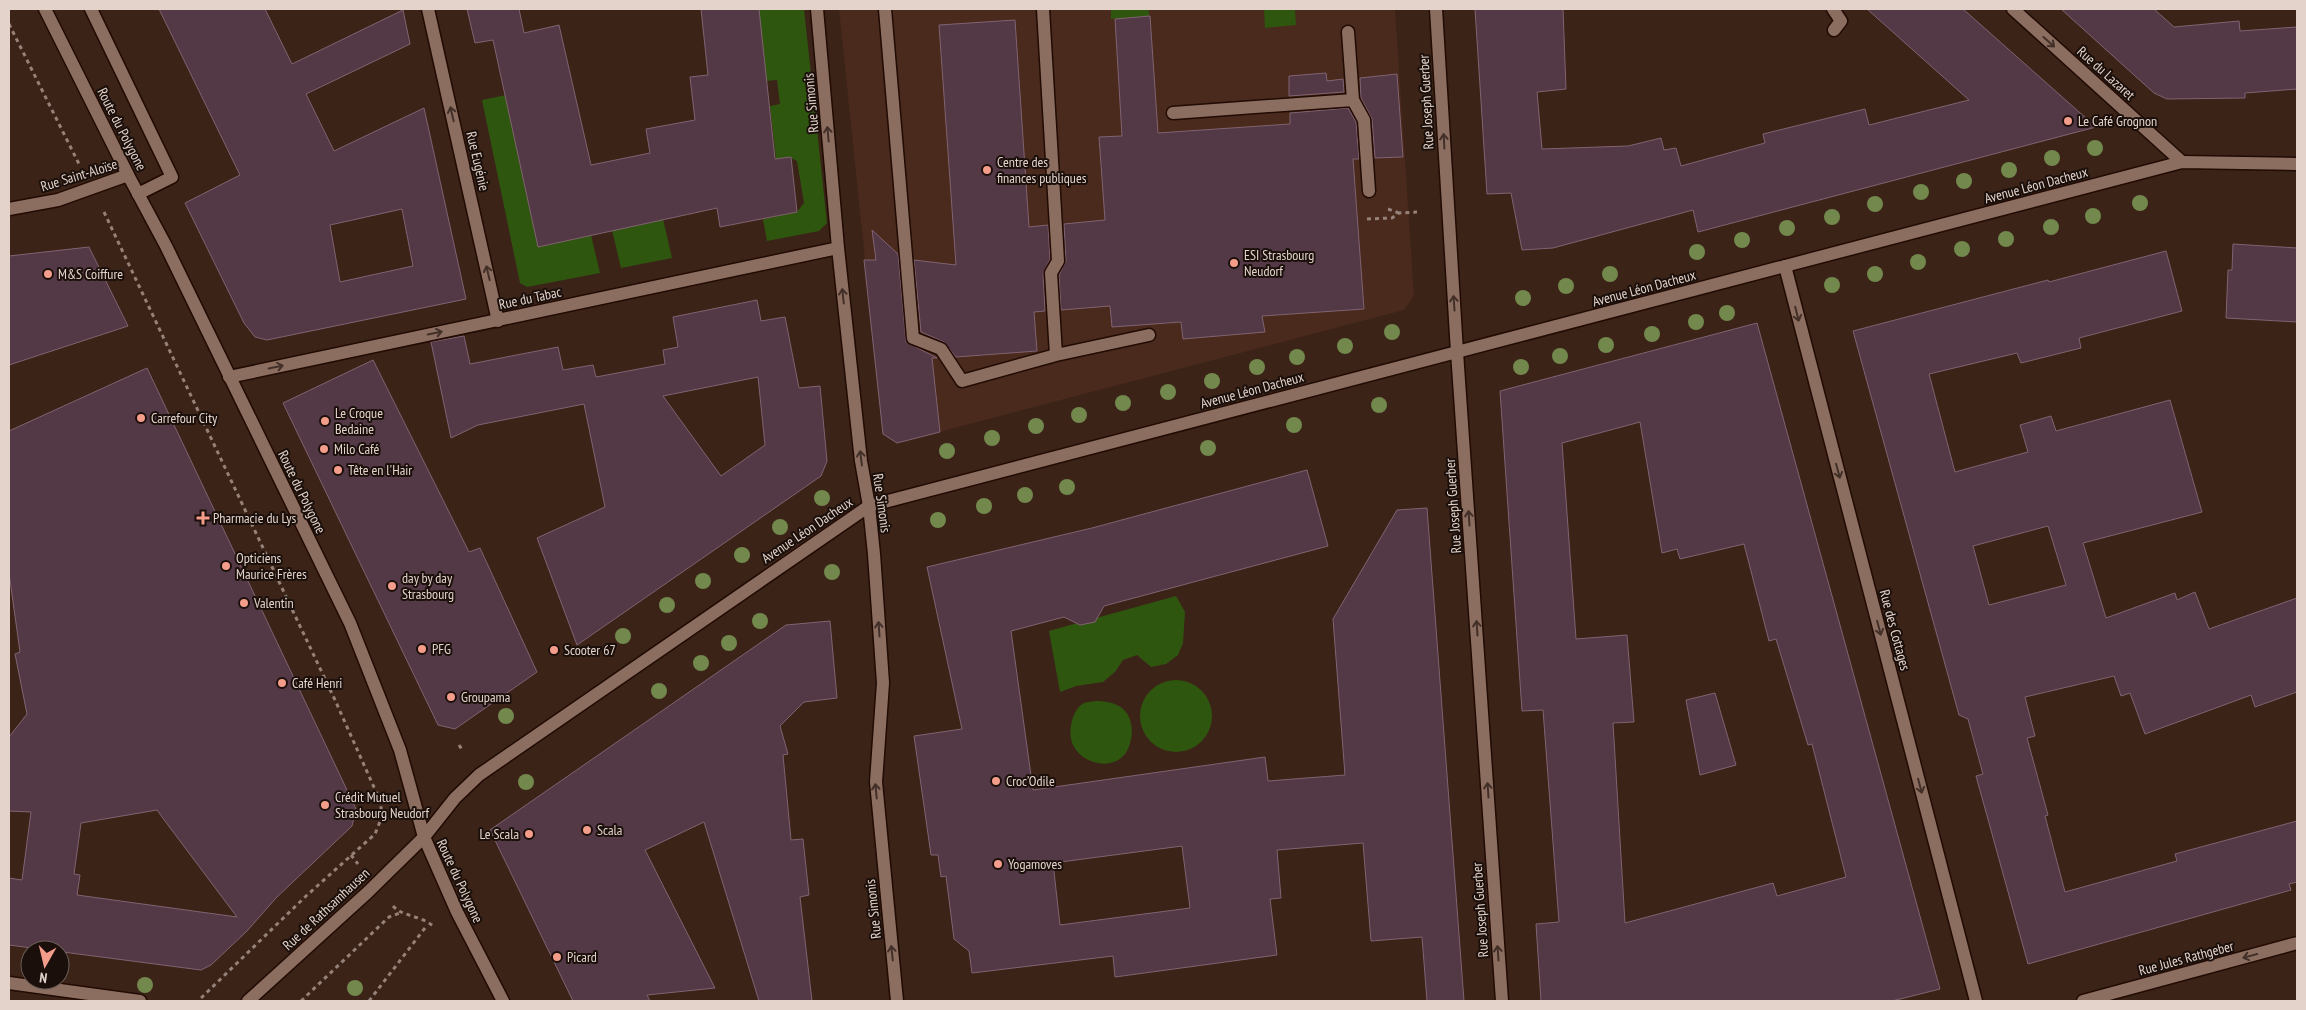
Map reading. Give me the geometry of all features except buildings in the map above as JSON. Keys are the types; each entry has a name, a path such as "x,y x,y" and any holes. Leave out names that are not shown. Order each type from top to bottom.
{"street":[{"name":"Route du Polygone","path":"45,9 128,176 166,246 350,624 400,750 424,838 472,942 502,1001"},
{"path":"92,9 172,177 138,194"},
{"name":"Rue Eugénie","path":"428,9 498,321"},
{"name":"Rue Simonis","path":"818,9 838,248 861,461 869,506 883,683 876,782 897,1001"},
{"path":"885,9 913,338 941,349 962,381 1056,355 1149,335"},
{"path":"1043,9 1058,261 1051,273 1056,355"},
{"name":"Rue Joseph Guerber","path":"1436,9 1457,352 1502,1001"},
{"path":"1833,9 1841,21 1834,30"},
{"name":"Rue du Lazaret","path":"2013,9 2182,162"},
{"path":"1348,32 1353,100 1364,120 1369,191"},
{"path":"1173,113 1353,100"},
{"path":"2182,162 2297,164"},
{"name":"Avenue Léon Dacheux","path":"424,838 455,798 479,775 869,506 2182,162"},
{"name":"Rue Saint-Aloïse","path":"9,209 58,200 128,176"},
{"name":"Rue du Tabac","path":"229,377 838,248"},
{"name":"Rue des Cottages","path":"1785,266 1976,1001"},
{"name":"Rue de Rathsamhausen","path":"248,1001 424,838"},
{"name":"Rue Jules Rathgeber","path":"2083,1001 2297,944"},
{"path":"9,983 140,1001"}],"path":[{"path":"9,24 92,188 339,709 381,803 381,819 375,834 341,863 198,1001"},
{"path":"1391,208 1399,213"},
{"path":"1369,220 1392,218 1399,213 1417,212"},
{"path":"459,746 463,751"},
{"path":"351,855 374,885 400,913"},
{"path":"301,1001 389,917 400,913 414,915 427,921 446,938 472,942"},
{"path":"369,1001 425,928"}],"shaded area":[{"path":"839,9 1395,9 1414,296 1404,310 897,443 883,434"}],"green space":[{"path":"758,9 804,9 827,223 819,231 767,241 763,219 797,212 804,203 797,161 791,158 776,159 770,106 780,104 777,80 766,81"},
{"path":"1111,9 1149,9 1149,16 1111,19"},
{"path":"1264,9 1295,9 1296,25 1265,28"},
{"path":"506,95 538,247 591,235 600,273 527,287 520,283 482,100"},
{"path":"663,219 672,258 621,268 612,230"},
{"path":"1176,596 1185,612 1183,643 1178,655 1166,664 1151,667 1137,655 1123,660 1115,672 1103,682 1076,686 1060,692 1049,631"},
{"path":"1176,680 1190,683 1202,690 1209,702 1212,716 1209,730 1202,742 1190,749 1176,752 1162,749 1150,742 1143,730 1140,716 1143,702 1150,690 1162,683"},
{"path":"1108,702 1119,706 1128,715 1132,728 1131,742 1125,754 1113,762 1105,764 1090,761 1077,752 1070,734 1076,710 1084,703"}],"place":[{"name":"Le Café Grognon","path":"2068,121"},
{"name":"Centre des finances publiques","path":"987,170"},
{"name":"ESI Strasbourg Neudorf","path":"1234,263"},
{"name":"M&S Coiffure","path":"48,274"},
{"name":"Carrefour City","path":"141,418"},
{"name":"Le Croque Bedaine","path":"325,421"},
{"name":"Milo Café","path":"324,449"},
{"name":"Tête en l'Hair","path":"338,470"},
{"name":"Pharmacie du Lys","path":"203,518"},
{"name":"Opticiens Maurice Frères","path":"226,566"},
{"name":"day by day Strasbourg","path":"392,586"},
{"name":"Valentin","path":"244,603"},
{"name":"PFG","path":"422,649"},
{"name":"Scooter 67","path":"554,650"},
{"name":"Café Henri","path":"282,683"},
{"name":"Groupama","path":"451,697"},
{"name":"Croc’Odile","path":"996,781"},
{"name":"Crédit Mutuel Strasbourg Neudorf","path":"325,805"},
{"name":"Scala","path":"587,830"},
{"name":"Le Scala","path":"529,834"},
{"name":"Yogamoves","path":"998,864"},
{"name":"Picard","path":"557,957"}]}
